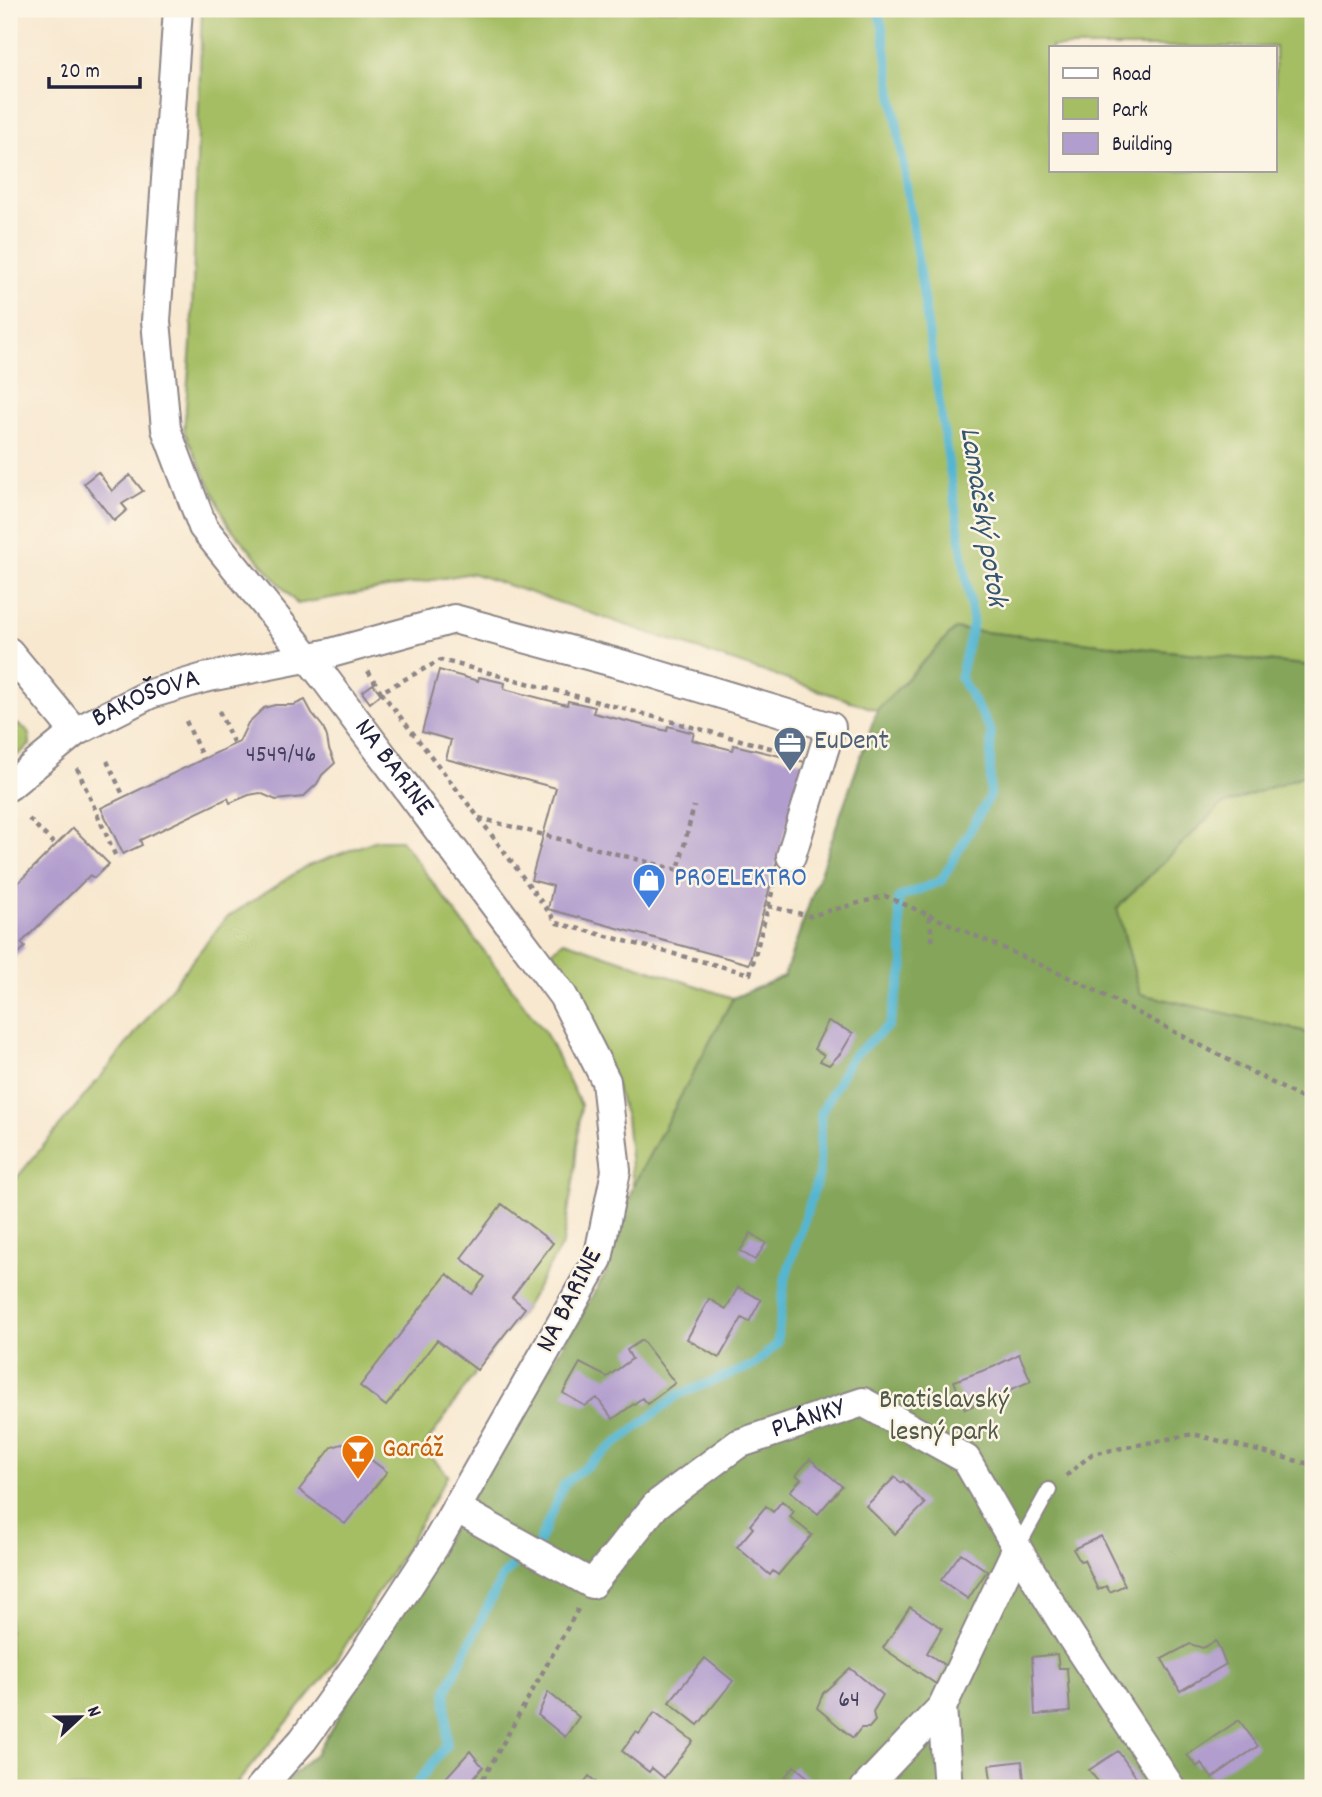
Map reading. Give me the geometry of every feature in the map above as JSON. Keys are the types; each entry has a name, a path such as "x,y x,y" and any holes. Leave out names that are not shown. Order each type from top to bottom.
{"street":[{"name":"NA BARINE","path":"178,9 156,321 166,429 203,527 326,680 563,996 606,1081 616,1171 598,1259 434,1547 359,1662 303,1740 260,1788"},
{"name":"BAKOŠOVA","path":"9,786 69,737 150,694 204,678 307,659 454,619 628,666 831,727 819,761"},
{"path":"9,652 69,737"},
{"path":"791,856 819,761"},
{"name":"PLÁNKY","path":"592,1584 656,1505 738,1444 863,1402 965,1459 1070,1635 1171,1788"},
{"path":"456,1508 592,1584"},
{"path":"864,1788 942,1707 1017,1548"},
{"path":"942,1707 948,1788"}],"lane":[{"path":"1017,1548 1049,1490"}],"path":[{"path":"382,692 441,660 819,761"},
{"path":"326,680 365,667 557,923 750,974 780,862 791,856"},
{"path":"219,711 234,744"},
{"path":"186,720 203,759"},
{"path":"69,737 80,774 116,856"},
{"path":"107,761 124,797"},
{"path":"479,818 678,870 694,806"},
{"path":"29,819 55,845"},
{"path":"768,906 810,916 885,896 1079,982 1313,1104"},
{"path":"929,915 933,944"},
{"path":"1049,1490 1092,1454 1193,1434 1313,1465"},
{"path":"478,1788 592,1584"}],"green space":[{"path":"202,9 1313,9 1313,666 955,629 877,710 472,573 297,604 229,526 184,431 191,344"},
{"name":"Bratislavský lesný park","path":"955,629 1313,666 1313,772 1220,806 1117,908 1140,994 1303,1031 1313,1039 1313,1788 279,1788 317,1752 606,1273 633,1186 733,998 784,976 877,710"},
{"path":"14,723 27,730 30,745 9,762 9,727"},
{"path":"1313,772 1313,1039 1303,1031 1140,994 1117,908 1220,806"},
{"path":"377,840 401,840 546,1034 581,1105 574,1176 563,1243 525,1308 477,1370 423,1449 448,1475 400,1558 330,1670 233,1788 9,1788 9,1187 107,1069 226,918 305,867"},
{"path":"564,941 733,998 633,1186 626,1117 609,1066 587,1011 552,951"}],"building":[{"path":"98,472 112,491 130,475 143,491 122,504 127,510 114,521 84,483"},
{"path":"439,670 478,681 479,677 505,683 504,689 567,705 568,701 595,707 593,713 667,731 668,726 694,733 692,740 733,750 734,745 809,763 784,835 749,964 548,909 553,886 531,880 556,788 446,759 451,740 422,732"},
{"path":"373,684 381,694 370,703 362,692"},
{"path":"305,700 323,727 335,763 303,797 276,800 260,793 230,803 228,798 140,840 142,845 123,854 101,808 239,742 248,723 264,708 294,705"},
{"path":"73,828 109,864 94,878 90,875 21,943 25,947 10,962 9,892"},
{"path":"828,1021 853,1033 841,1053 829,1065 820,1061 824,1055 814,1049"},
{"path":"502,1204 553,1243 512,1297 525,1308 477,1370 437,1340 386,1406 360,1386 447,1274 472,1294 485,1277 461,1258"},
{"path":"751,1233 766,1243 755,1260 740,1251"},
{"path":"738,1287 761,1300 749,1322 742,1318 719,1358 687,1339 709,1299 726,1309"},
{"path":"642,1340 675,1383 647,1404 642,1398 613,1419 597,1398 585,1406 563,1393 580,1363 607,1377 632,1359 627,1350"},
{"path":"1019,1354 1031,1381 965,1409 954,1381"},
{"name":"Garáž","path":"348,1442 387,1472 345,1524 299,1490 332,1447"},
{"path":"810,1459 842,1486 818,1514 790,1491 801,1479 796,1475"},
{"path":"895,1477 901,1483 903,1481 925,1504 895,1534 866,1506"},
{"path":"782,1501 794,1511 790,1517 812,1535 778,1575 773,1571 770,1575 737,1547 766,1506 773,1512"},
{"path":"1101,1536 1125,1585 1110,1592 1106,1586 1098,1590 1084,1560 1080,1561 1073,1549"},
{"path":"961,1553 987,1571 968,1599 941,1580"},
{"path":"910,1607 942,1628 927,1653 946,1666 936,1684 883,1648"},
{"path":"1216,1641 1226,1664 1180,1691 1162,1659 1190,1644 1203,1648"},
{"path":"1057,1654 1059,1668 1067,1668 1070,1712 1035,1715 1032,1657"},
{"path":"705,1658 733,1681 698,1725 669,1702"},
{"path":"850,1668 883,1695 873,1712 875,1721 869,1728 861,1728 853,1738 817,1708 823,1693"},
{"path":"548,1692 579,1717 565,1737 538,1715"},
{"path":"655,1712 693,1741 664,1778 652,1768 649,1772 622,1751"},
{"path":"1239,1720 1258,1746 1212,1778 1201,1763 1197,1767 1187,1755"},
{"path":"470,1751 483,1767 465,1788 447,1788 443,1781"},
{"path":"1118,1751 1139,1781 1135,1784 1138,1788 1103,1788 1089,1770"},
{"path":"1022,1761 1025,1788 992,1788 989,1765"},
{"path":"794,1766 810,1779 801,1788 785,1777"},
{"path":"589,1776 600,1786 613,1784 613,1788 580,1788"}],"waterway":[{"name":"Lamačský potok","path":"538,1544 564,1484 678,1395 754,1365 777,1344 785,1279 819,1175 821,1113 851,1058 889,1025 904,967 898,898 941,881 990,796 991,731 960,677 973,623 882,25 877,9"},
{"name":"Lamačský potok","path":"413,1788 447,1745 446,1691 502,1577 512,1567"}],"place":[{"name":"EuDent","path":"790,773"},
{"name":"PROELEKTRO","path":"649,910"},
{"name":"Garáž","path":"358,1481"}]}
